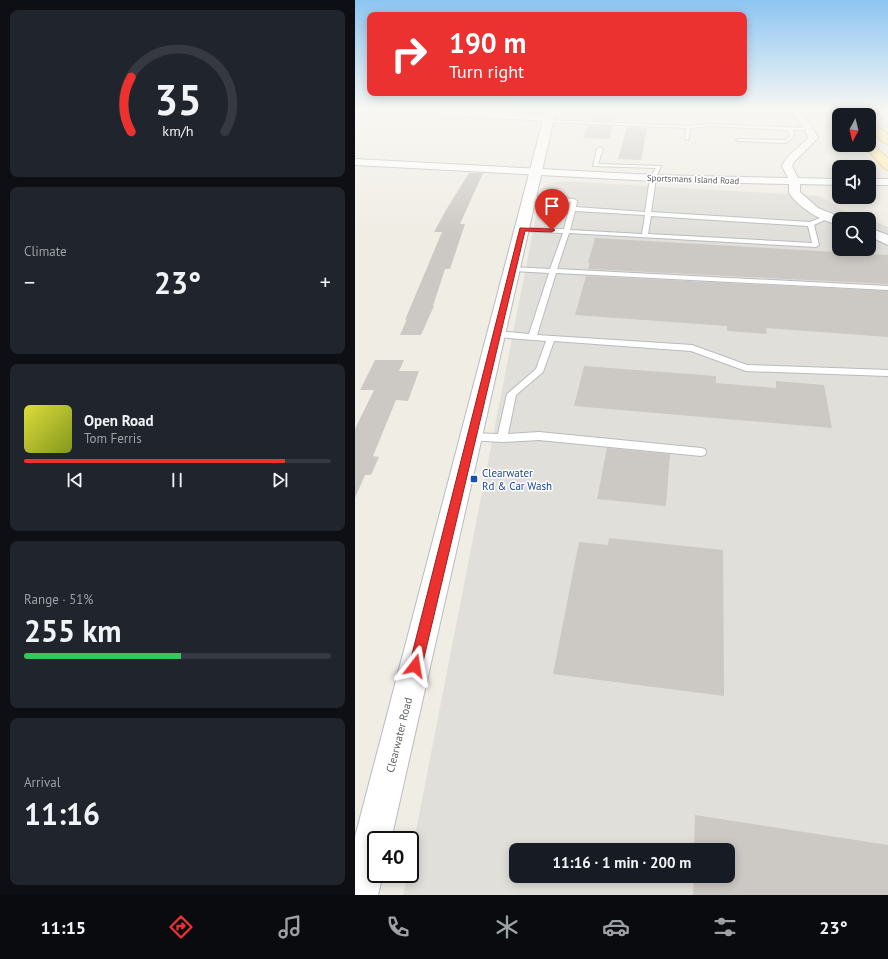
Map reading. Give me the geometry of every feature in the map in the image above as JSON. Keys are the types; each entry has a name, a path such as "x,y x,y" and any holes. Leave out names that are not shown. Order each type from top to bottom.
{"main road":[{"path":"875,152 888,166"}],"street":[{"name":"Clearwater Road","path":"359,895 541,151"},
{"path":"801,151 789,160 787,166 795,182 794,193 804,204 832,219"},
{"name":"Sportsmans Island Road","path":"355,162 536,173 593,170 653,178 832,182"},
{"path":"876,182 888,182"},
{"path":"876,234 888,241"}],"lane":[{"path":"593,170 599,151"},
{"path":"645,236 653,178"},
{"path":"530,197 575,201 567,231 532,337"},
{"path":"573,209 811,224 827,217"},
{"path":"522,229 816,245 811,224"},
{"path":"513,269 888,288"},
{"path":"497,334 692,348 746,368 888,372"},
{"path":"502,438 511,394 540,370 551,338"},
{"path":"471,437 502,438 539,436 701,452"}],"shaded area":[{"path":"560,181 820,196 847,212 832,212 832,256 876,256 876,222 888,227 888,895 403,895 406,883 419,883 419,831 416,831 541,190 545,185"}],"building":[{"path":"620,151 643,151 641,160 618,159"},
{"path":"469,173 483,173 460,224 465,224 450,269 445,269 434,306 421,335 400,335 442,232 434,232"},
{"path":"595,238 832,252 832,256 888,255 888,284 588,269 590,263 588,263"},
{"path":"586,276 888,291 888,337 766,328 767,334 727,331 727,326 575,315"},
{"path":"375,360 404,360 399,371 419,371 408,401 396,400 373,456 379,457 371,475 365,475 355,498 355,429 374,390 360,390"},
{"path":"584,366 716,376 716,383 776,388 776,381 824,385 832,428 574,406"},
{"path":"607,448 670,454 666,506 597,499"},
{"path":"609,538 723,550 724,696 553,674 579,542 608,545"},
{"path":"695,815 888,845 888,895 693,895 694,883 735,883 735,843 694,843"}],"place":[{"name":"Clearwater Rd & Car Wash","path":"474,479"}],"route":[{"path":"415,666 522,229 552,230"}]}
